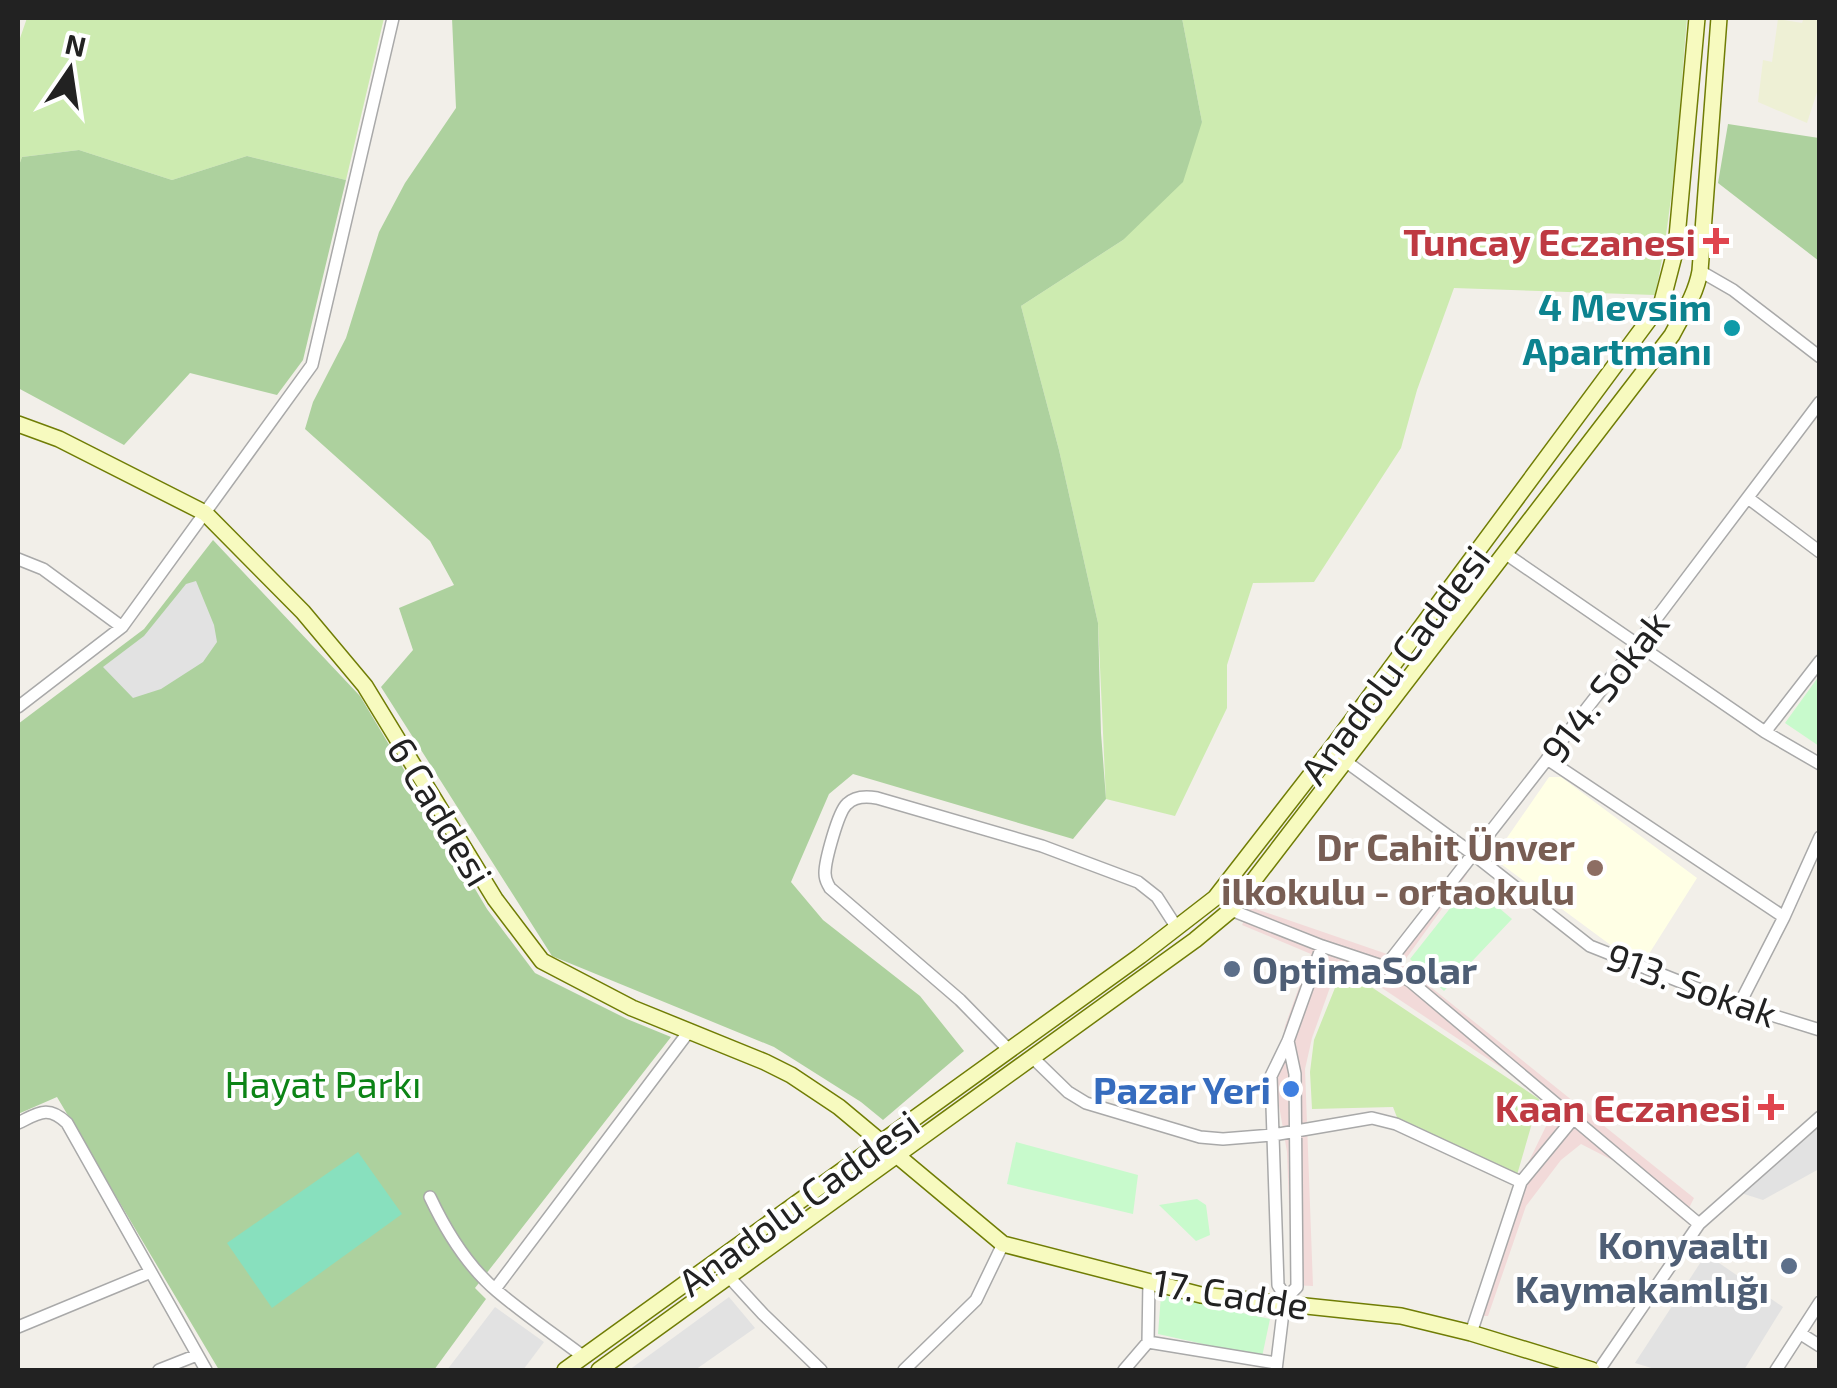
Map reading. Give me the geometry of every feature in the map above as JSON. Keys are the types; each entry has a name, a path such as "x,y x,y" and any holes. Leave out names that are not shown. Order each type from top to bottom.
{"main road":[{"name":"Anadolu Caddesi","path":"565,1370 1215,898 1330,750 1662,302 1676,248 1697,18"},
{"name":"Anadolu Caddesi","path":"602,1370 1231,910 1672,335 1698,284 1700,271 1719,18"},
{"name":"6 Caddesi","path":"18,424 60,439 205,514 304,612 366,686 494,899 542,961 632,1008 791,1075 839,1107 898,1157"},
{"name":"17. Cadde","path":"898,1157 1003,1244 1201,1295 1401,1316 1596,1370"}],"street":[{"path":"18,707 122,626 312,365 392,18"},
{"path":"1700,271 1733,290 1820,357"},
{"name":"914. Sokak","path":"1385,967 1638,644 1820,402"},
{"path":"1748,498 1820,552"},
{"path":"1506,554 1765,732 1820,764"},
{"path":"18,559 43,570 122,626"},
{"path":"1765,732 1820,661"},
{"name":"913. Sokak","path":"1330,750 1473,854 1590,946 1739,1004 1820,1030"},
{"path":"1547,760 1784,917"},
{"path":"1009,1050 960,1000 830,888 826,867 841,811 851,801 868,796 894,802 1042,846 1127,877 1150,890 1178,928"},
{"path":"1739,1004 1820,836"},
{"path":"1231,910 1385,967 1410,981 1699,1224"},
{"path":"1148,1342 1276,1366 1285,1301 1278,1285 1272,1076 1322,946"},
{"path":"494,1289 690,1030"},
{"path":"1285,1301 1297,1287 1295,1074 1288,1042"},
{"path":"1032,1058 1068,1092 1098,1107 1200,1137 1272,1136 1364,1118 1380,1119 1521,1182"},
{"path":"18,1123 44,1111 67,1123 206,1370"},
{"path":"1596,1370 1699,1224 1820,1117"},
{"path":"1472,1333 1521,1182 1574,1119"},
{"path":"430,1197 444,1226 494,1289 584,1357"},
{"path":"904,1370 976,1300 1003,1244"},
{"path":"18,1327 151,1272"},
{"path":"729,1276 822,1370"},
{"path":"1124,1370 1148,1342 1149,1281"},
{"path":"1776,1370 1820,1302"},
{"path":"1801,1334 1820,1346"},
{"path":"159,1370 197,1355"}],"shaded area":[{"path":"1804,18 1820,18 1819,86 1807,123 1758,102 1763,60 1772,62 1778,19 1802,23"},
{"path":"196,581 217,642 203,662 161,689 133,698 103,667 144,636 186,584"},
{"name":"Dr Cahit Ünver ilkokulu - ortaokulu","path":"1549,777 1561,777 1697,878 1647,957 1616,949 1493,858"},
{"name":"Pazar Yeri","path":"1456,865 1467,874 1402,964 1694,1198 1683,1220 1616,1162 1581,1144 1561,1160 1526,1206 1488,1316 1472,1316 1495,1245 1551,1116 1542,1095 1339,962 1305,1069 1313,1286 1292,1285 1287,1152 1275,1082 1285,1026 1311,954 1242,925 1250,907 1387,954"},
{"path":"1819,1127 1819,1169 1763,1200 1741,1193"},
{"path":"1706,1254 1783,1307 1744,1370 1658,1370 1635,1363"},
{"path":"729,1297 755,1328 695,1370 629,1370"},
{"path":"495,1307 544,1342 523,1370 447,1370"}],"green space":[{"path":"27,18 384,18 346,180 247,156 172,180 79,150 22,157 18,168 18,44"},
{"path":"452,18 1182,18 1202,122 1183,182 1123,240 1021,306 1098,623 1106,799 1073,839 853,774 829,794 791,882 823,920 920,996 964,1051 883,1120 774,1047 552,956 381,687 413,650 399,608 454,585 430,541 305,429 313,402 346,338 379,232 405,183 456,108"},
{"path":"1182,18 1687,18 1672,192 1655,295 1454,288 1417,390 1401,448 1314,582 1253,583 1227,665 1227,708 1175,816 1106,799 1098,623 1021,306 1123,240 1202,122"},
{"path":"1728,124 1819,138 1819,261 1718,183"},
{"path":"79,150 172,180 247,156 346,180 303,360 277,395 190,373 124,445 18,388 18,168 22,157"},
{"name":"Hayat Parkı","path":"213,540 360,696 487,909 535,973 671,1037 475,1288 486,1299 434,1370 219,1370 57,1097 18,1114 18,724 144,629"},
{"path":"1819,676 1819,746 1785,723"},
{"path":"1470,883 1512,919 1444,991 1410,959"},
{"path":"1343,968 1539,1099 1517,1175 1398,1120 1393,1107 1312,1109 1310,1072 1314,1040"},
{"path":"1016,1142 1138,1175 1133,1214 1007,1184"},
{"path":"358,1152 402,1214 272,1308 227,1243"},
{"path":"1197,1199 1206,1205 1210,1235 1196,1241 1159,1205"},
{"path":"1161,1295 1270,1319 1262,1357 1158,1334"}],"place":[{"name":"Tuncay Eczanesi","path":"1716,241"},
{"name":"4 Mevsim Apartmanı","path":"1732,328"},
{"name":"Dr Cahit Ünver ilkokulu - ortaokulu","path":"1595,868"},
{"name":"OptimaSolar","path":"1232,969"},
{"name":"Pazar Yeri","path":"1291,1089"},
{"name":"Kaan Eczanesi","path":"1771,1107"},
{"name":"Konyaaltı Kaymakamlığı","path":"1789,1266"}]}
